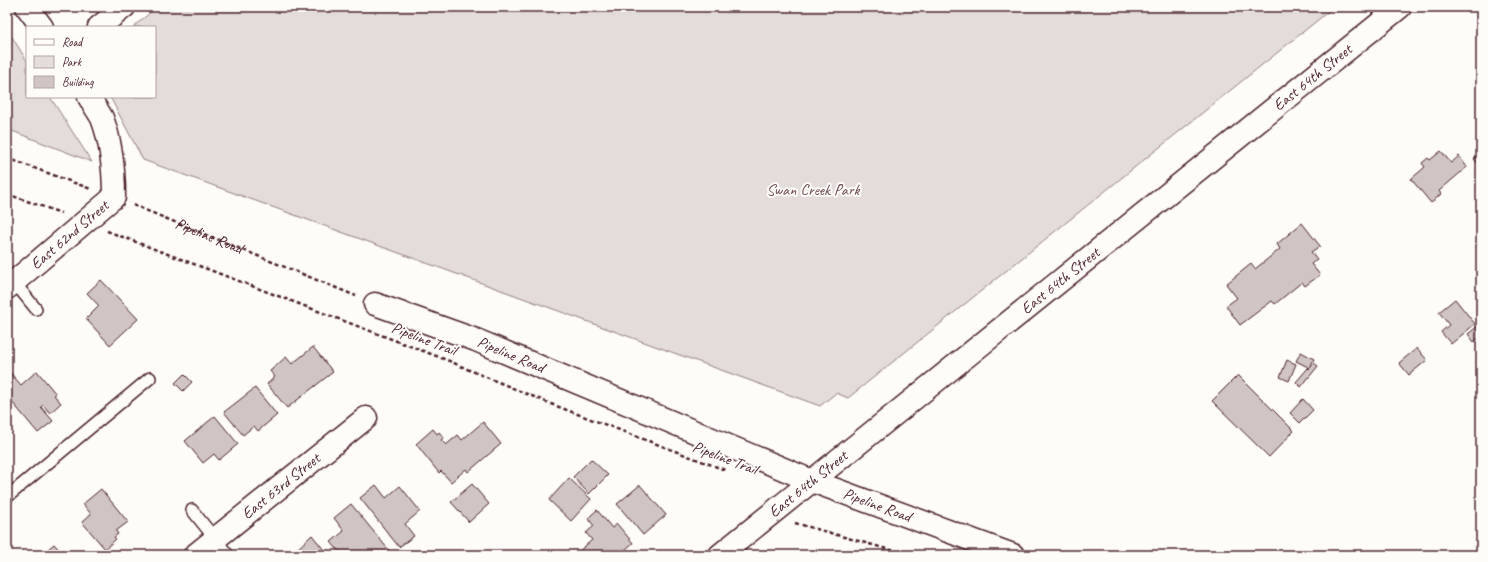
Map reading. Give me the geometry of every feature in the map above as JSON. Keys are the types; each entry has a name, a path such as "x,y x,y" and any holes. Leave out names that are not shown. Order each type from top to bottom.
{"street":[{"path":"27,7 41,26"},
{"path":"100,26 124,7"},
{"name":"East 64th Street","path":"720,555 1400,7"},
{"path":"90,98 101,117 110,144 114,172 114,197"},
{"name":"East 62nd Street","path":"11,285 114,197"},
{"name":"Pipeline Road","path":"375,304 476,340 812,481 1013,555"},
{"name":"East 63rd Street","path":"195,555 221,547 366,418"}],"lane":[{"path":"11,285 36,309"},
{"path":"7,497 150,378"},
{"path":"192,510 221,547"}],"path":[{"name":"Pipeline Road","path":"7,158 114,197 375,304"},
{"name":"Pipeline Trail","path":"7,194 56,211 84,223 452,362 551,404 731,473"},
{"path":"778,508 795,524 908,555"}],"green space":[{"name":"Swan Creek Park","path":"157,7 1334,7 848,398 836,393 820,406 143,160 111,98 156,98 156,26 134,26"},
{"path":"7,29 26,59 26,98 51,98 92,162 7,129"}],"building":[{"path":"1441,151 1451,163 1459,156 1467,167 1439,191 1441,194 1431,203 1411,179 1425,167 1422,163 1428,158 1430,160"},
{"path":"1481,153 1481,167 1474,159"},
{"path":"1302,223 1320,246 1311,252 1317,259 1311,264 1320,275 1305,286 1302,282 1275,304 1272,301 1240,325 1226,306 1237,298 1226,284 1251,264 1255,269 1280,249 1277,244"},
{"path":"101,280 138,319 110,345 86,319 99,306 87,293"},
{"path":"1455,299 1475,324 1451,344 1441,332 1449,325 1439,312"},
{"path":"1478,326 1481,330 1481,336 1474,342 1468,334"},
{"path":"313,347 333,372 287,408 267,384 275,377 270,371 286,357 292,364"},
{"path":"1417,348 1427,360 1409,375 1399,363"},
{"path":"1301,352 1314,359 1310,368 1296,361"},
{"path":"1287,360 1296,364 1289,381 1280,377"},
{"path":"1314,363 1318,366 1301,387 1296,382"},
{"path":"7,369 21,385 37,371 56,394 54,395 61,403 50,413 43,405 41,407 53,421 38,433 7,396"},
{"path":"184,374 192,382 183,391 175,383"},
{"path":"1238,375 1294,431 1269,457 1212,401"},
{"path":"255,388 277,415 258,431 254,426 243,435 224,412"},
{"path":"1303,399 1313,410 1300,423 1290,413"},
{"path":"215,416 238,444 219,460 214,454 203,463 185,441"},
{"path":"483,422 501,444 468,472 466,469 451,482 441,471 439,473 416,444 433,429 437,434 439,432 444,438 441,440 446,445 458,435 462,440"},
{"path":"591,459 608,475 589,494 573,477"},
{"path":"569,478 591,499 571,521 549,500"},
{"path":"472,484 489,504 469,522 451,502"},
{"path":"376,485 386,498 400,486 420,511 405,524 414,536 399,547 360,498"},
{"path":"640,485 666,515 643,535 617,504"},
{"path":"101,489 128,522 116,531 118,534 114,537 116,539 105,549 82,522 91,514 83,504"},
{"path":"351,504 392,554 342,555 331,542 344,531 334,518"},
{"path":"597,510 612,528 617,524 633,543 619,555 579,555 577,553 592,540 586,533 594,526 588,518"},
{"path":"312,535 328,555 298,555 295,551"},
{"path":"54,544 64,555 41,555"}]}
